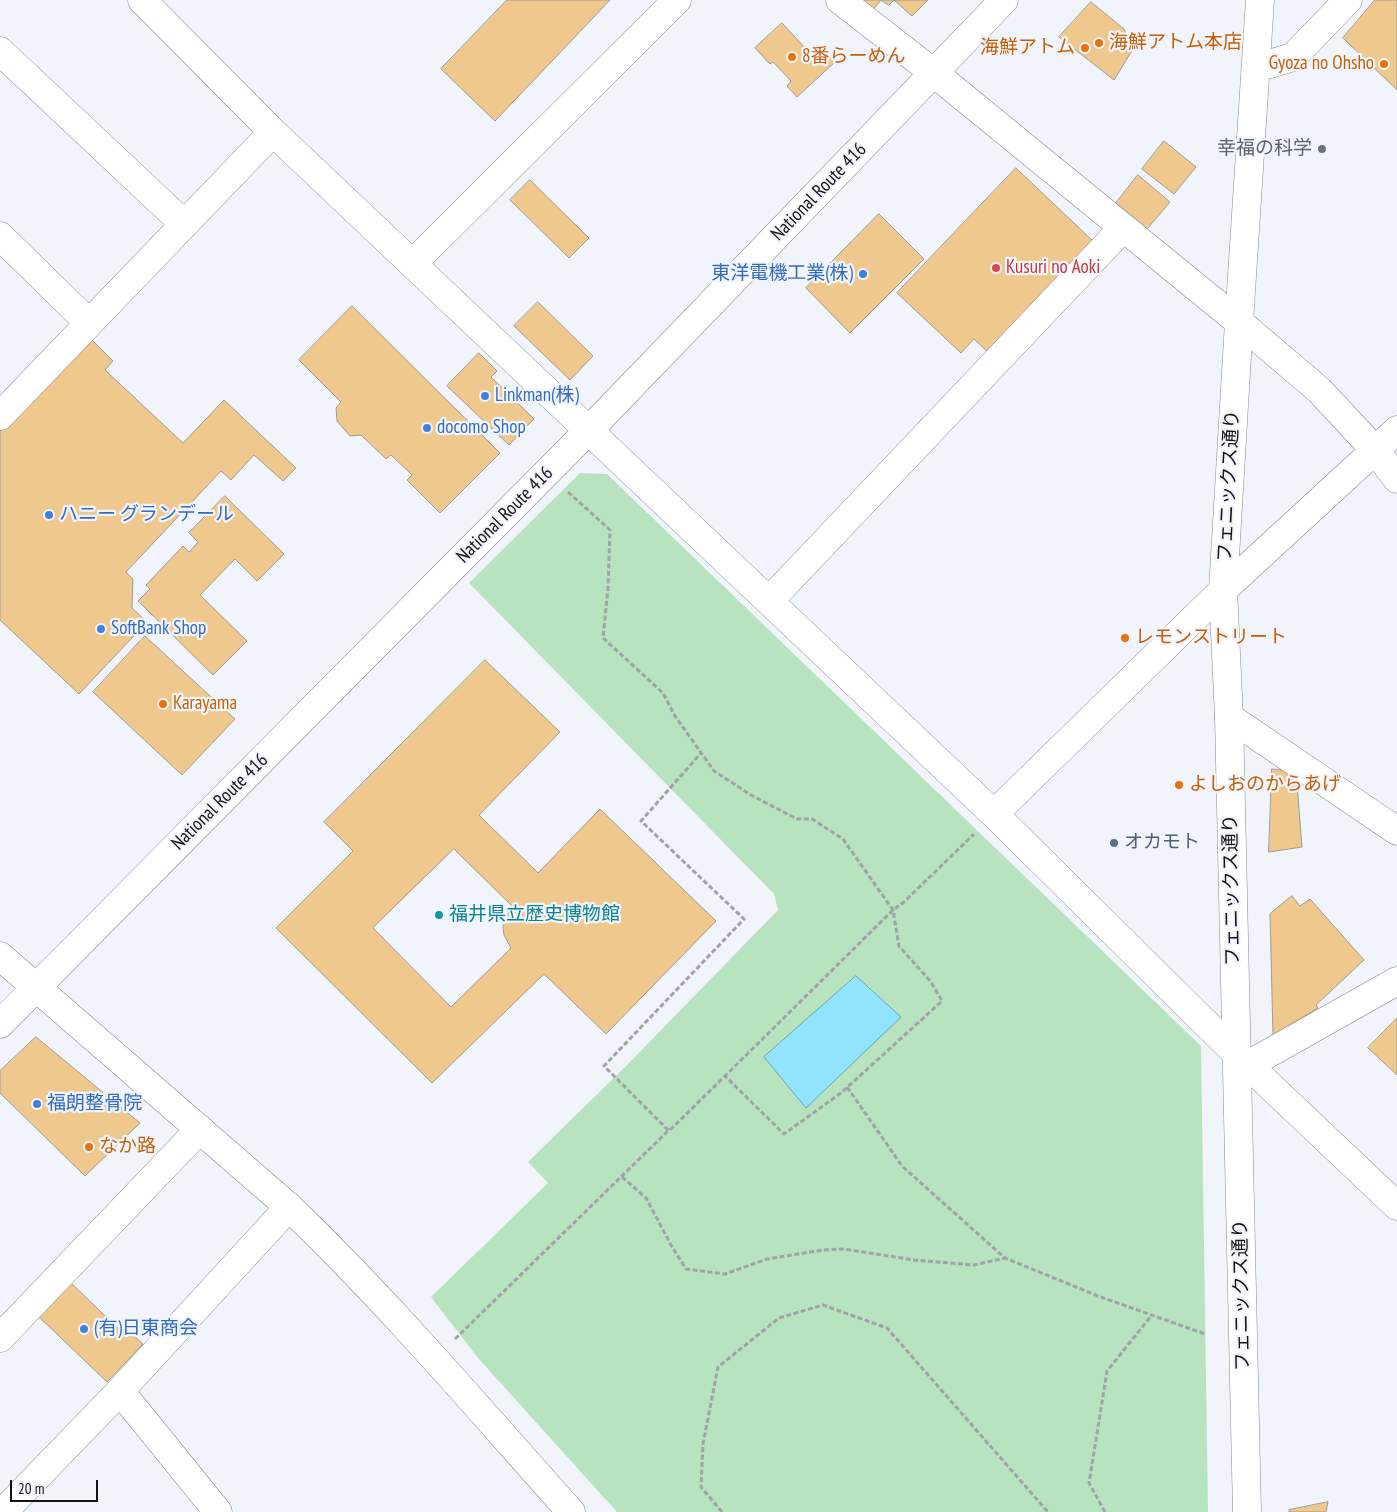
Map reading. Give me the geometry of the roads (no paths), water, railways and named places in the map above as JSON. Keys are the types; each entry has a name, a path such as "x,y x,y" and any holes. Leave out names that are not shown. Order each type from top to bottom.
{"main road":[{"path":"142,0 272,132 994,814 1242,1059 1397,1206"},
{"path":"412,264 677,0"},
{"path":"840,0 934,73 1319,390 1375,450 1397,479"},
{"name":"National Route 416","path":"0,1024 589,430 1004,0"},
{"name":"フェニックス通り","path":"1247,1512 1242,1059 1224,590 1238,322 1260,0"},
{"path":"1256,68 1293,57 1348,0"},
{"path":"0,51 184,224"},
{"path":"0,416 272,132"},
{"path":"768,601 1123,228"},
{"path":"0,236 89,323"},
{"path":"994,814 1224,590 1397,430"},
{"path":"1229,717 1397,831"},
{"path":"0,956 289,1207 330,1246 572,1512"},
{"path":"1242,1059 1397,980"},
{"path":"0,1338 200,1129"},
{"path":"3,1512 120,1391 289,1207"},
{"path":"120,1391 218,1512"}],"water":[{"path":"856,976 901,1017 806,1108 764,1057"}],"place":[{"name":"海鮮アトム本店","path":"1099,43"},
{"name":"海鮮アトム","path":"1085,48"},
{"name":"8番らーめん","path":"792,57"},
{"name":"Gyoza no Ohsho","path":"1384,64"},
{"name":"幸福の科学","path":"1322,149"},
{"name":"Kusuri no Aoki","path":"996,268"},
{"name":"東洋電機工業(株)","path":"863,274"},
{"name":"Linkman(株)","path":"485,396"},
{"name":"docomo Shop","path":"427,428"},
{"name":"ハニー グランデール","path":"49,515"},
{"name":"SoftBank Shop","path":"101,629"},
{"name":"レモンストリート","path":"1125,638"},
{"name":"Karayama","path":"163,704"},
{"name":"よしおのからあげ","path":"1179,785"},
{"name":"オカモト","path":"1114,843"},
{"name":"福井県立歴史博物館","path":"439,915"},
{"name":"福朗整骨院","path":"37,1104"},
{"name":"なか路","path":"89,1147"},
{"name":"(有)日東商会","path":"84,1329"}]}
